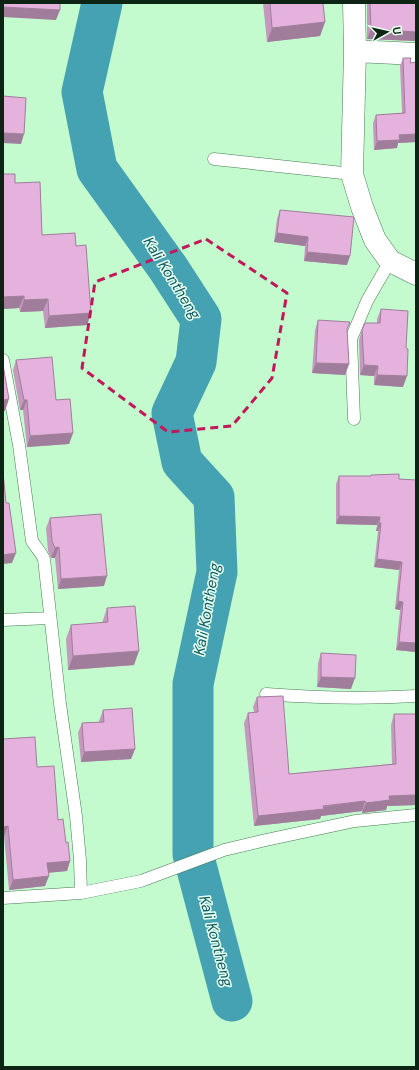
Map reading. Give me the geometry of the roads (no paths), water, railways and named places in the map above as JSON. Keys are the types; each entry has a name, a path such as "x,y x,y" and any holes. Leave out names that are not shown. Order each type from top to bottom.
{"street":[{"path":"354,3 355,51 352,174 362,207 375,240 390,261 416,274"},
{"path":"355,51 416,54"}],"lane":[{"path":"214,159 352,174"},
{"path":"354,419 351,339 367,301 390,261"},
{"path":"3,360 18,444 32,541 36,548 41,552 44,559 50,618 76,816 81,893"},
{"path":"3,620 50,618"},
{"path":"266,694 307,698 364,699 416,696"},
{"path":"3,898 81,893 141,880 224,850 355,821 416,815"}],"waterway":[{"name":"Kali Kontheng","path":"102,3 82,92 97,169 168,268 201,319 196,362 172,413 182,462 214,497 217,572 193,684 193,854 232,1001"}]}
